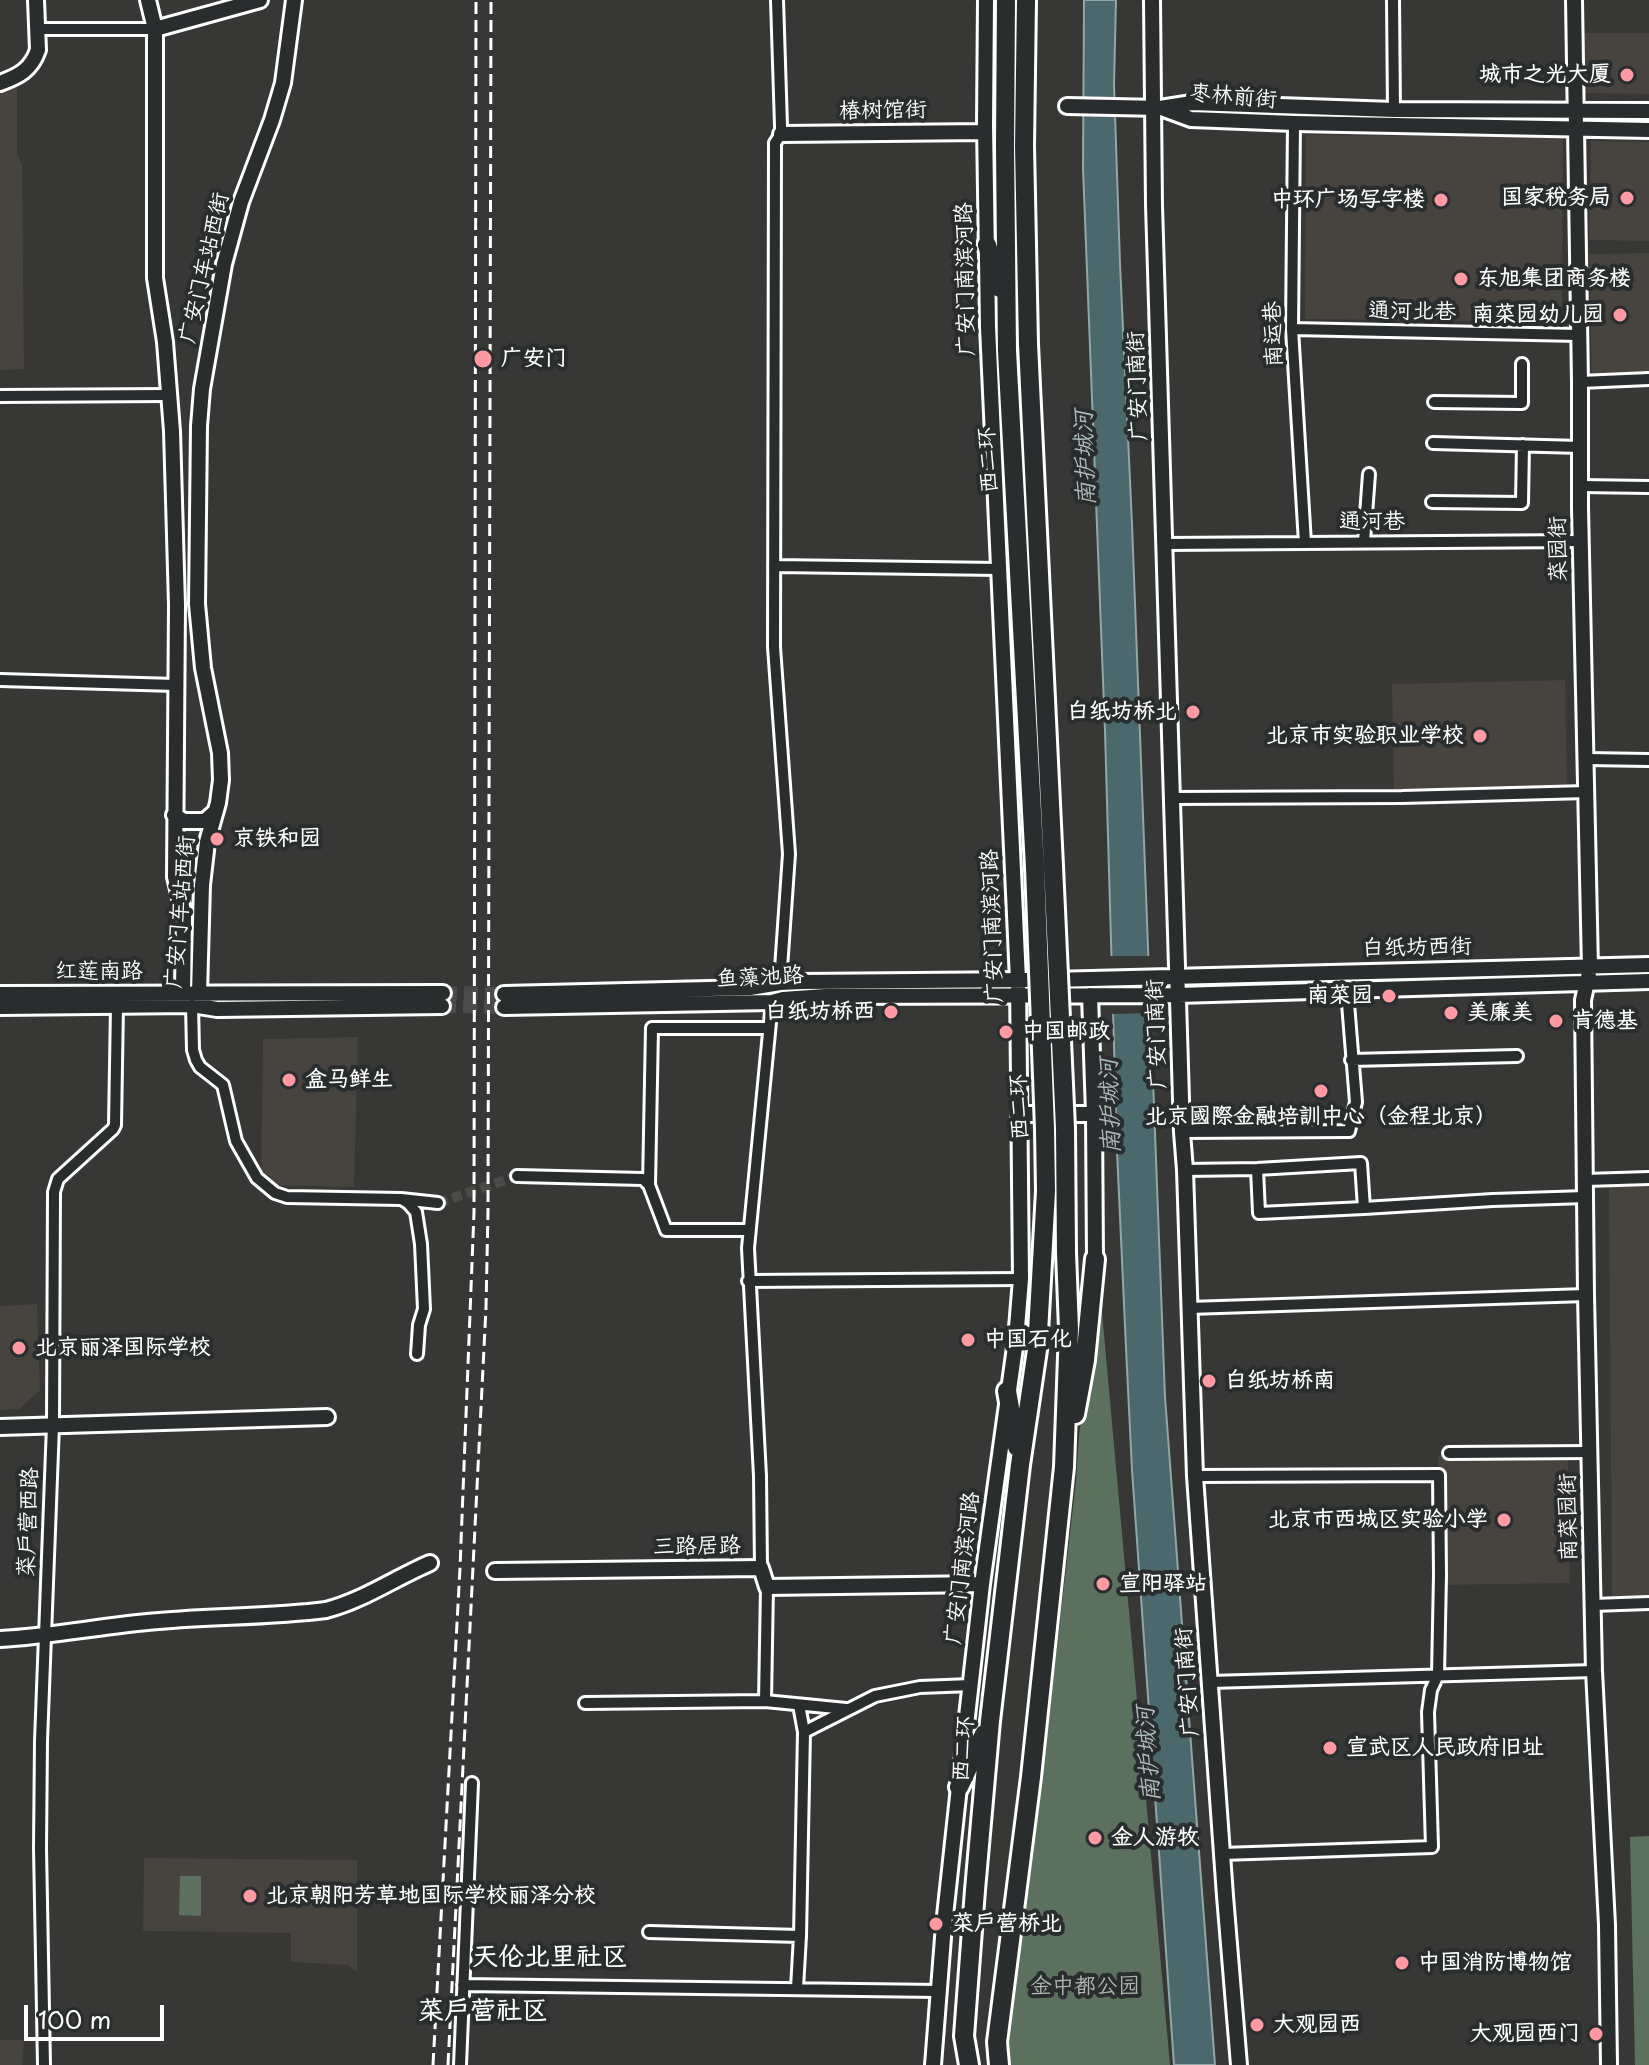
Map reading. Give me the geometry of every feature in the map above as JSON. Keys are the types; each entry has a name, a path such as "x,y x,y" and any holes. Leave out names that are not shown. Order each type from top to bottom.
{"highway":[{"name":"西二环","path":"999,2065 997,2042 1031,1777 1064,1467 1069,1329 1065,1128 1007,351 1006,0"},
{"name":"西二环","path":"969,2065 964,2036 975,1890 990,1721 1020,1465 1037,1350 1046,1191 1044,866 1024,146 1026,0"},
{"path":"987,245 1007,314"},
{"path":"1064,1467 1085,1360 1095,1259"},
{"path":"1007,1391 1020,1465"},
{"path":"959,1787 990,1721"},
{"path":"960,2065 964,2036"},
{"path":"993,2065 997,2042"}],"street":[{"path":"0,83 23,74 38,50 36,0"},
{"name":"广安门车站西街","path":"148,0 155,29 155,278 165,342 172,431 177,605 175,877 184,915 191,998"},
{"path":"36,29 155,29 260,0"},
{"name":"广安门车站西街","path":"191,998 207,842 221,780 220,753 203,668 197,604 199,426 206,361 224,264 241,202 283,83 294,0"},
{"path":"777,0 781,130 775,143 774,647 789,854 780,983"},
{"name":"广安门南滨河路","path":"933,2065 959,1787 982,1584 1016,1340 1021,1279 1018,988 988,327 986,0"},
{"name":"广安门南街","path":"1152,0 1176,798 1175,977 1188,1170 1198,1476 1239,2065"},
{"name":"广安门南街","path":"1157,108 1160,0"},
{"path":"1393,0 1394,110"},
{"name":"菜园街","path":"1574,0 1590,968"},
{"name":"枣林前街","path":"1157,108 1192,103 1394,110 1649,111"},
{"path":"1067,106 1157,108"},
{"name":"枣林前街","path":"1157,108 1191,119 1649,130"},
{"name":"南运巷","path":"1294,123 1292,329 1305,543"},
{"name":"椿树馆街","path":"781,130 985,128"},
{"name":"通河北巷","path":"1292,329 1579,335"},
{"path":"1434,402 1522,403 1522,364"},
{"path":"1580,382 1649,379"},
{"path":"0,396 168,395"},
{"path":"172,431 186,438 195,433 199,426"},
{"path":"1433,443 1581,447"},
{"path":"1432,502 1522,503 1523,445"},
{"path":"1364,542 1369,474"},
{"path":"1580,486 1649,487"},
{"name":"通河巷","path":"1168,544 1581,541"},
{"path":"774,566 1000,569"},
{"path":"177,605 188,599 197,604"},
{"path":"0,680 176,685"},
{"path":"1586,759 1649,760"},
{"path":"1176,798 1587,792"},
{"path":"174,815 194,822 205,821 215,812"},
{"name":"白纸坊西街","path":"1098,990 1175,977 1649,965"},
{"name":"南菜园街","path":"1590,968 1583,1000 1586,1295 1594,1671 1607,1925 1609,2065"},
{"name":"白纸坊西街","path":"1098,990 1176,995 1649,981"},
{"name":"鱼藻池路","path":"780,983 1018,988 825,996 772,1002 504,1000 750,988 780,983"},
{"path":"1018,988 1098,990 1094,1114 1095,1259"},
{"path":"1185,1132 1349,1131 1356,1102 1347,991"},
{"name":"红莲南路","path":"0,994 191,998"},
{"path":"438,1203 401,1199 287,1197 275,1193 257,1178 236,1141 223,1085 200,1067 196,1060 191,998 217,1009 442,1000"},
{"name":"红莲南路","path":"0,1007 117,1006 191,998"},
{"path":"761,1568 760,1476 748,1281 748,1230 772,1002"},
{"name":"菜户营西路","path":"44,2065 40,1848 53,1425 54,1192 58,1179 115,1125 117,1006"},
{"path":"748,1230 666,1230 649,1185 652,1028 769,1028"},
{"path":"1351,1060 1517,1056"},
{"path":"1019,1114 1094,1114"},
{"path":"1188,1170 1361,1163 1364,1208"},
{"path":"1257,1169 1259,1213 1586,1197"},
{"path":"517,1176 643,1179 649,1185"},
{"path":"1586,1180 1649,1178"},
{"path":"401,1199 416,1212 421,1244 424,1309 419,1325 417,1354"},
{"path":"748,1281 1021,1279"},
{"path":"1193,1308 1586,1295"},
{"path":"0,1427 327,1417"},
{"path":"1449,1453 1590,1452"},
{"path":"1198,1476 1439,1475 1438,1675 1431,1690 1428,1712 1432,1847 1226,1854"},
{"path":"0,1639 159,1621 326,1610 346,1604 430,1563"},
{"name":"三路居路","path":"495,1571 761,1568 767,1587"},
{"path":"765,1701 767,1587 982,1584"},
{"path":"1593,1605 1649,1603"},
{"path":"1213,1682 1594,1671"},
{"path":"804,1732 875,1696 920,1687 971,1685"},
{"path":"585,1703 765,1701 848,1709"},
{"path":"797,1988 804,1732 799,1705"},
{"path":"460,2065 472,1783"},
{"name":"广安门南街","path":"1226,1854 1246,2065"},
{"path":"649,1932 800,1936"},
{"path":"463,1985 939,1991"}],"shaded area":[{"name":"城市之光大厦","path":"1583,33 1649,33 1649,94 1583,93"},
{"path":"17,86 17,154 22,164 24,369 0,370 0,93"},
{"path":"1306,135 1563,137 1562,322 1305,319"},
{"path":"1591,141 1649,142 1649,241 1589,240"},
{"name":"南菜园幼儿园","path":"1649,253 1649,377 1592,378 1589,254"},
{"name":"北京市实验职业学校","path":"1565,680 1567,787 1394,791 1392,684"},
{"path":"358,1037 354,1187 270,1185 261,1171 263,1039"},
{"path":"1649,1186 1649,1596 1612,1597 1609,1187"},
{"name":"北京丽泽国际学校","path":"37,1304 40,1390 19,1409 0,1410 0,1306"},
{"name":"北京市西城区实验小学","path":"1568,1454 1570,1583 1440,1585 1438,1456"},
{"name":"北京朝阳芳草地国际学校丽泽分校","path":"144,1858 357,1860 357,1972 348,1965 291,1962 291,1933 143,1931"},
{"path":"0,2040 24,2040 22,2065 0,2065"}],"green space":[{"name":"金中都公园","path":"1099,1279 1170,2065 999,2065 997,2042 1042,1779"},
{"path":"1649,1836 1649,2065 1635,2065 1630,1837"},
{"path":"180,1876 201,1876 201,1916 179,1915"}],"water":[{"path":"1084,0 1116,0 1114,84 1120,264 1165,1397 1215,2065 1174,2065 1132,1470 1117,1151 1105,731 1083,168"}],"pier":[{"path":"1108,956 1152,956 1154,1013 1110,1014"}],"tunnel":[{"path":"443,993 504,994"},
{"path":"442,1006 504,1007"},
{"path":"438,1203 517,1176"}],"railway":[{"path":"433,2065 460,1568 474,1212 476,0"},
{"path":"448,2065 486,1308 491,0"}],"place":[{"name":"城市之光大厦","path":"1627,75"},
{"name":"国家税务局","path":"1627,198"},
{"name":"中环广场写字楼","path":"1441,200"},
{"name":"东旭集团商务楼","path":"1461,279"},
{"name":"南菜园幼儿园","path":"1620,315"},
{"name":"广安门","path":"483,359"},
{"name":"白纸坊桥北","path":"1193,712"},
{"name":"北京市实验职业学校","path":"1480,736"},
{"name":"京铁和园","path":"217,839"},
{"name":"南菜园","path":"1389,996"},
{"name":"白纸坊桥西","path":"891,1012"},
{"name":"美廉美","path":"1451,1013"},
{"name":"肯德基","path":"1556,1021"},
{"name":"中国邮政","path":"1006,1032"},
{"name":"盒马鲜生","path":"289,1080"},
{"name":"北京國際金融培訓中心（金程北京）","path":"1321,1091"},
{"name":"中国石化","path":"968,1340"},
{"name":"北京丽泽国际学校","path":"19,1348"},
{"name":"白纸坊桥南","path":"1209,1381"},
{"name":"北京市西城区实验小学","path":"1504,1520"},
{"name":"宣阳驿站","path":"1103,1584"},
{"name":"宣武区人民政府旧址","path":"1330,1748"},
{"name":"金人游牧","path":"1095,1838"},
{"name":"北京朝阳芳草地国际学校丽泽分校","path":"250,1896"},
{"name":"菜户营桥北","path":"936,1924"},
{"name":"中国消防博物馆","path":"1402,1963"},
{"name":"大观园西","path":"1257,2025"},
{"name":"大观园西门","path":"1596,2034"}],"district":[{"name":"天伦北里社区","path":"550,1958"},
{"name":"菜户营社区","path":"483,2012"}],"water label":[{"name":"南护城河","path":"1086,458"},
{"name":"南护城河","path":"1111,1106"},
{"name":"南护城河","path":"1149,1754"}]}
